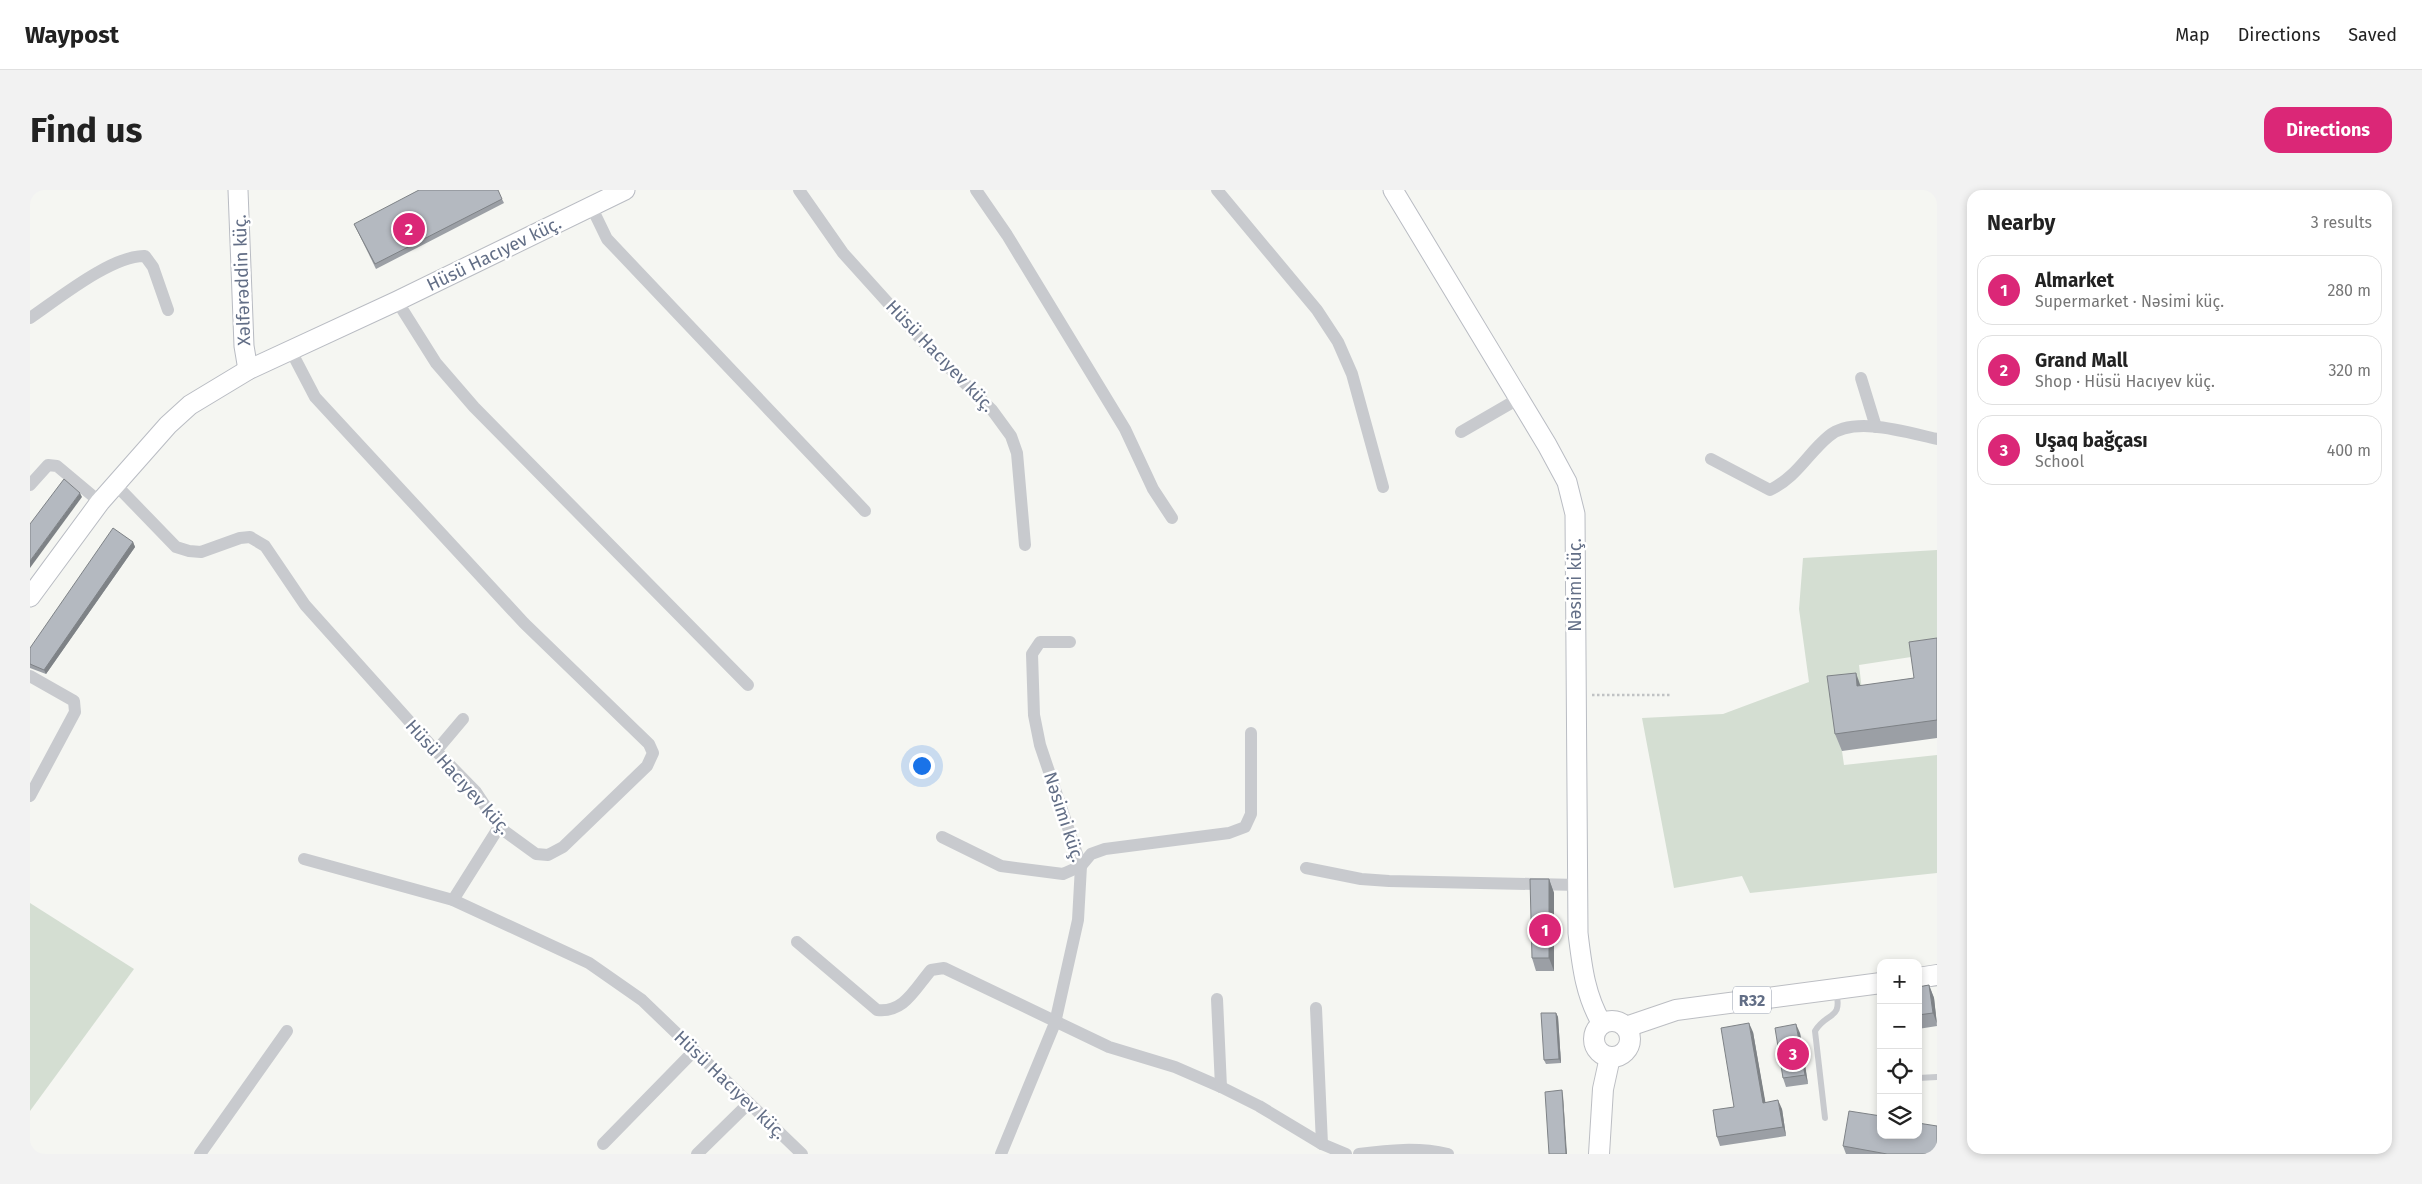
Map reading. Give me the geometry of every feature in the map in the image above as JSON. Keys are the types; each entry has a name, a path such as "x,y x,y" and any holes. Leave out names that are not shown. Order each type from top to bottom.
{"main road":[{"path":"1922,977 1937,975"},
{"name":"R32","path":"1626,1027 1676,1010 1877,984"},
{"path":"1610,1021 1619,1022 1626,1027 1630,1034 1630,1043 1626,1051 1619,1056 1610,1057 1602,1054 1596,1048 1594,1039 1596,1030 1602,1024 1610,1021"},
{"path":"1599,1154 1601,1112 1610,1057"}],"street":[{"name":"Xəlfərəddin küç.","path":"238,190 244,346 248,370"},
{"name":"Hüsü Hacıyev küç.","path":"30,597 100,502 168,425 183,412 248,370 397,301 588,198 625,190"},
{"name":"Hüsü Hacıyev küç.","path":"799,190 843,253 926,344 992,410 1011,436 1017,453 1025,545"},
{"path":"976,190 1012,244 1125,429 1153,488 1172,518"},
{"path":"1217,190 1317,310 1338,342 1352,374 1383,487"},
{"name":"Nəsimi küç.","path":"1392,190 1547,445 1567,482 1575,514 1578,933 1584,981 1591,1005 1602,1024"},
{"path":"588,198 607,239 865,511"},
{"path":"30,318 97,273 133,255 145,256 153,267 168,310"},
{"path":"397,301 436,363 474,407 748,685"},
{"name":"Hüsü Hacıyev küç.","path":"115,484 176,547 201,552 240,538 250,537 265,546 305,605 436,751 476,792 499,827 536,854 548,855 563,847 647,766 654,753 649,744 524,623 315,397 291,351"},
{"path":"1861,378 1876,426"},
{"path":"1460,432 1518,399"},
{"path":"1711,459 1770,490 1787,482 1830,434 1856,425 1876,426 1937,439"},
{"path":"30,485 48,465 57,466 100,502"},
{"name":"Nəsimi küç.","path":"1001,1154 1055,1023 1078,920 1081,866 1040,745 1034,715 1032,654 1040,642 1070,642"},
{"path":"30,676 74,701 75,712 30,796"},
{"path":"436,751 463,719"},
{"path":"942,837 1002,866 1063,874 1081,866 1091,854 1104,849 1229,833 1245,826 1251,814 1251,732"},
{"path":"453,900 499,827"},
{"name":"Hüsü Hacıyev küç.","path":"304,859 453,900 589,963 642,1000 802,1154"},
{"path":"1306,868 1361,879 1389,881 1578,885"},
{"path":"797,942 876,1010 890,1011 900,1007 931,970 944,968 1109,1048 1175,1067 1221,1087 1258,1106 1322,1144 1346,1154"},
{"path":"1217,1000 1221,1087"},
{"path":"1316,1008 1322,1144"},
{"path":"200,1154 287,1031"},
{"path":"603,1144 694,1051"},
{"path":"697,1154 749,1103"},
{"path":"1359,1154 1398,1148 1433,1150 1448,1154"}],"lane":[{"path":"1825,1118 1815,1031 1837,1012 1839,1005 1836,989"},
{"path":"1922,1078 1937,1077"}],"path":[{"path":"1576,695 1671,695"}],"shaded area":[{"path":"1937,550 1937,653 1859,665 1862,690 1842,751 1844,765 1937,755 1937,873 1750,893 1742,876 1674,888 1642,718 1723,714 1809,682 1799,609 1803,558"},
{"path":"30,903 134,969 30,1111"}],"building":[{"path":"419,190 498,190 502,199 375,264 354,224"},
{"path":"64,479 80,493 30,561 30,524"},
{"path":"113,528 133,542 44,670 30,664 30,648"},
{"path":"1937,638 1937,720 1835,734 1827,676 1856,673 1857,686 1914,678 1909,642"},
{"path":"1530,879 1549,879 1549,958 1532,958"},
{"path":"1929,985 1933,1013 1922,1014 1922,986"},
{"path":"1541,1013 1556,1013 1559,1059 1544,1060"},
{"path":"1749,1023 1763,1103 1778,1100 1783,1127 1717,1137 1713,1110 1734,1107 1721,1028"},
{"path":"1796,1024 1805,1075 1783,1078 1775,1028"},
{"path":"1562,1090 1566,1154 1549,1154 1545,1092"},
{"path":"1849,1111 1877,1115 1877,1139 1922,1139 1922,1124 1937,1126 1937,1154 1887,1154 1843,1146"}],"place":[{"name":"Grand Mall","path":"409,229"},
{"name":"Almarket","path":"1545,930"},
{"name":"Uşaq bağçası","path":"1793,1054"}]}
